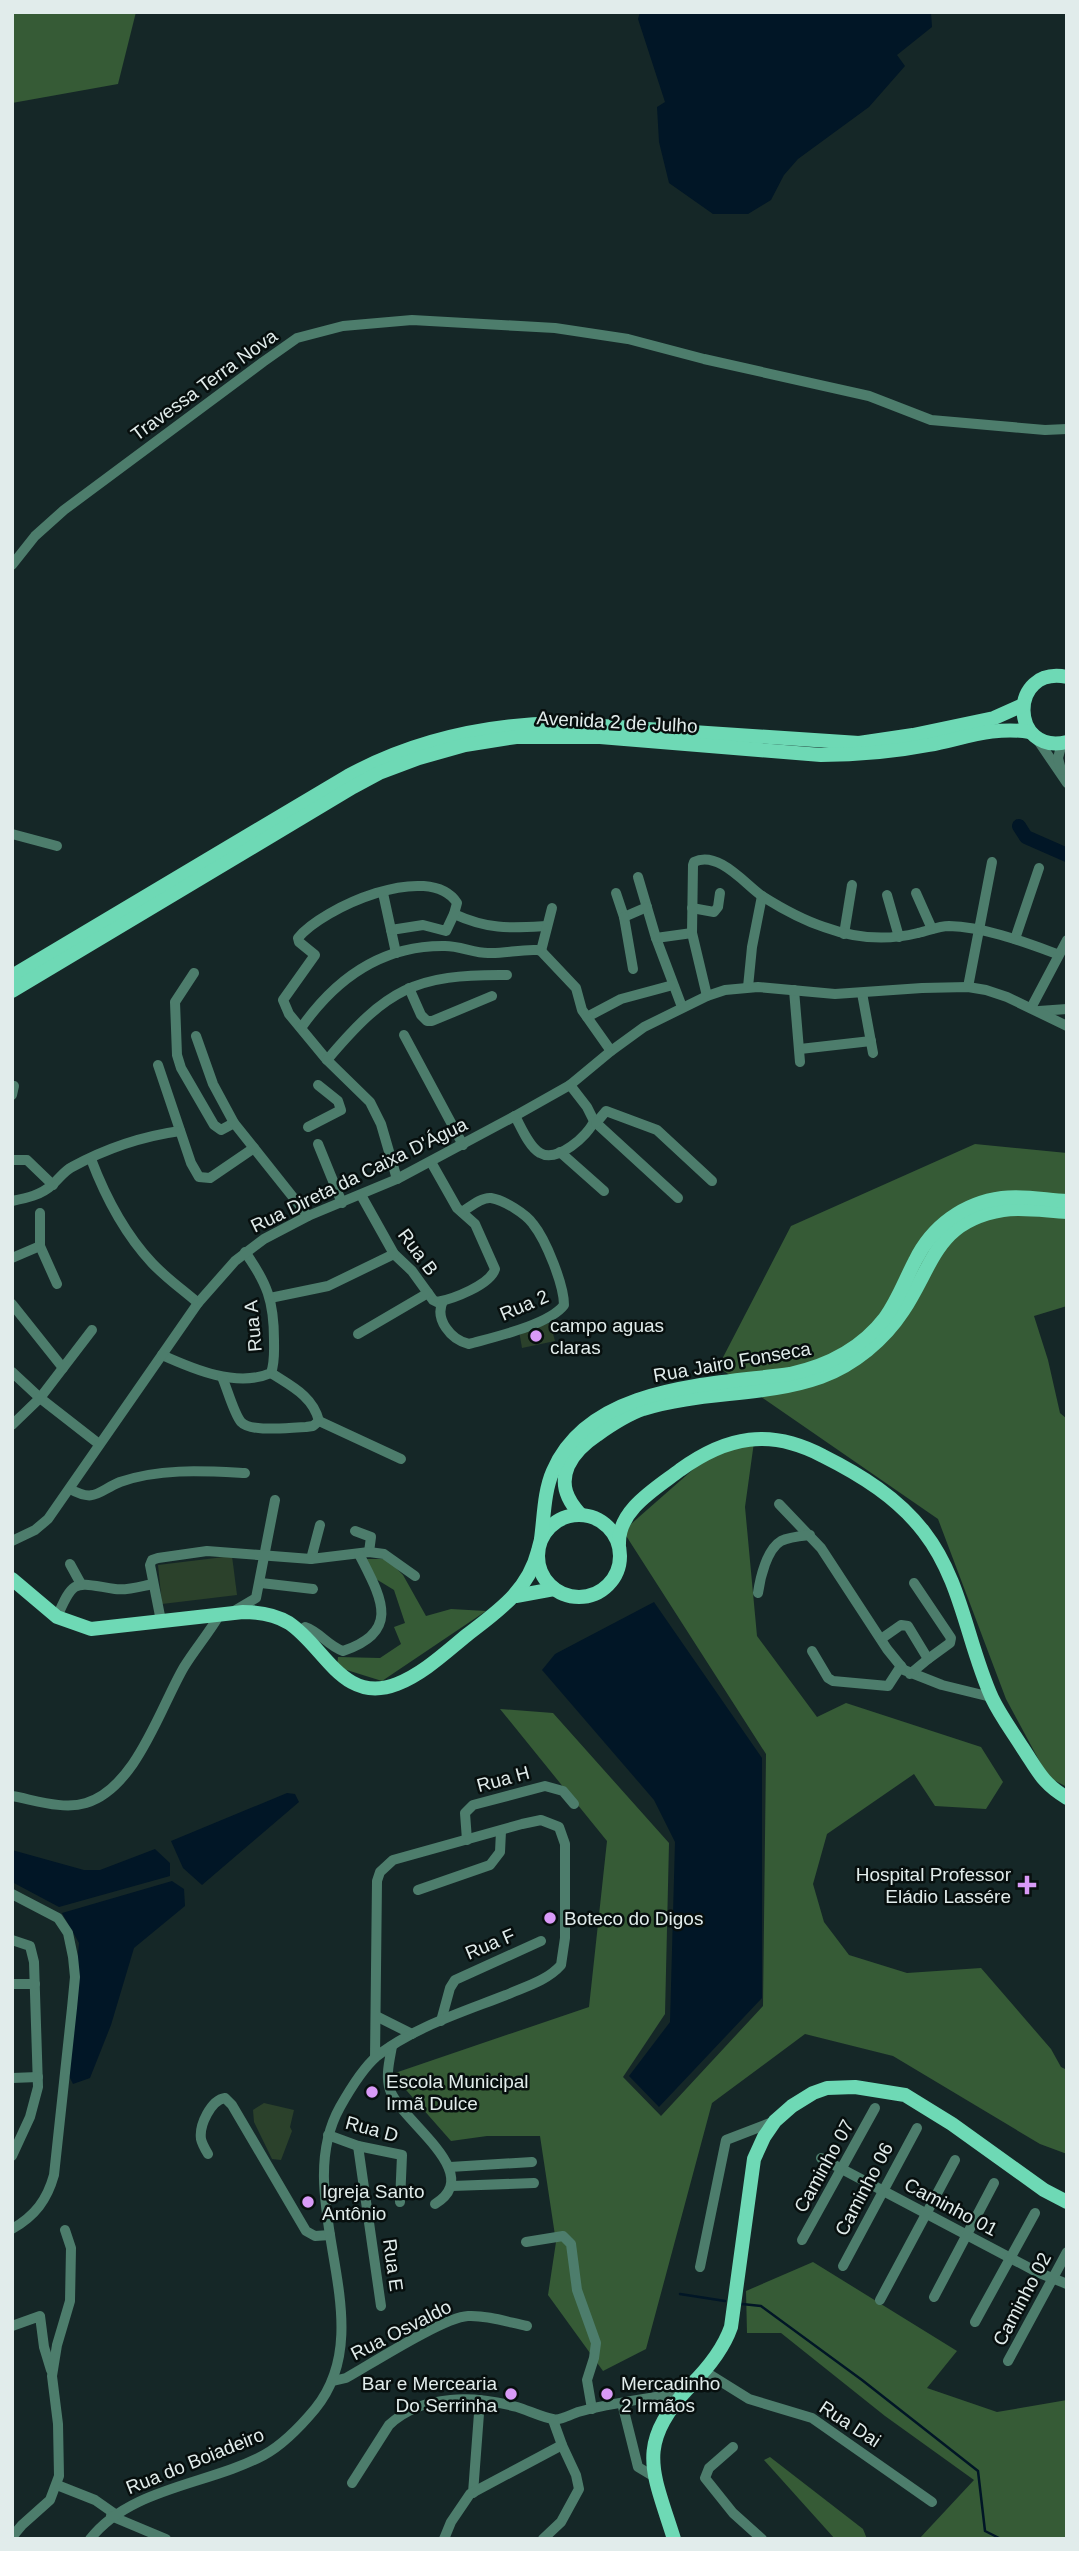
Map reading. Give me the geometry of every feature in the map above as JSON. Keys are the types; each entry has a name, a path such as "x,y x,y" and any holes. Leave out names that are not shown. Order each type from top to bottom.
{"main road":[{"path":"1033,734 1025,724 1023,705 1033,685 1052,676 1066,676"},
{"name":"Avenida 2 de Julho","path":"12,976 356,772 398,753 435,741 507,727 558,723 859,743 913,736 995,718 1023,705"},
{"name":"Avenida 2 de Julho","path":"12,991 353,787 401,764 439,752 516,737 570,735 821,755 863,755 1005,729 1033,734 1048,743 1065,743"},
{"name":"Rua Jairo Fonseca","path":"540,1545 552,1473 569,1442 592,1423 628,1404 661,1393 790,1374 831,1360 856,1346 881,1323 899,1295 921,1250 932,1234 948,1219 977,1204 1004,1198 1067,1201"},
{"name":"Rua Jairo Fonseca","path":"587,1516 568,1498 565,1475 570,1462 582,1447 611,1426 646,1408 787,1385 831,1373 865,1351 889,1330 905,1309 938,1247 957,1228 983,1215 1002,1210 1067,1212"},
{"path":"12,1579 57,1617 91,1629 226,1614 264,1614 284,1620 300,1632 340,1676 363,1686 383,1687 404,1681 430,1664 516,1596 530,1575 540,1545 557,1521 568,1516 612,1517 635,1506 696,1460 724,1444 756,1439 800,1446 831,1460 890,1497 929,1538 954,1584 991,1697 1043,1781 1067,1798"},
{"path":"516,1596 554,1589 575,1597 597,1592 607,1586 619,1567 620,1525 635,1506"},
{"path":"587,1516 605,1523 619,1544"},
{"path":"540,1545 541,1572 554,1589"},
{"path":"674,2539 653,2476 652,2460 656,2435 667,2413 724,2345 731,2327 750,2171 764,2137 775,2121 802,2099 827,2088 870,2088 897,2093 941,2116 1044,2190 1067,2202"}],"street":[{"name":"Travessa Terra Nova","path":"12,565 35,536 64,510 277,352 297,338 343,326 412,320 555,328 628,339 869,396 910,414 945,423 1067,429"},
{"path":"1033,734 1065,781"},
{"path":"1065,743 1058,758 1065,781"},
{"path":"12,834 57,846"},
{"path":"707,996 692,933 693,865 700,859 722,865 762,896 804,919 844,934 899,937 948,926 1015,939 1057,954"},
{"path":"968,988 992,862"},
{"path":"1015,939 1039,868"},
{"path":"638,877 656,938 682,1007"},
{"path":"391,930 423,925 444,932 448,930 457,907 454,898 426,885 411,885 343,907 306,930 299,942 315,955 285,996 283,1006 327,1060 366,1095 376,1113 397,1179"},
{"path":"844,934 852,885"},
{"path":"383,893 396,953"},
{"path":"616,893 624,917 633,969"},
{"path":"692,908 714,912 718,907 720,893"},
{"path":"916,893 932,929"},
{"path":"887,895 899,937"},
{"path":"748,987 752,947 762,896"},
{"path":"624,917 647,907"},
{"path":"541,951 552,908"},
{"path":"454,914 490,927 547,926"},
{"path":"656,938 692,933"},
{"path":"1067,940 1057,954 1033,1009 1067,1009"},
{"path":"300,1028 318,1003 338,983 355,971 396,953 446,946 490,954 528,949 541,951 576,988 581,1007 611,1051"},
{"path":"194,973 177,995 174,1008 179,1063 214,1125 221,1130 234,1123"},
{"path":"327,1060 365,1017 383,1002 409,988 453,976 507,975"},
{"path":"587,1017 621,999 673,985"},
{"name":"Rua Direta da Caixa D'Água","path":"12,1541 42,1525 70,1489 198,1303 245,1252 308,1216 397,1179 515,1116 569,1085 644,1027 682,1007 725,990 748,987 835,995 922,988 968,988 995,993 1067,1026"},
{"path":"409,988 426,1021 492,996"},
{"path":"794,990 800,1062"},
{"path":"862,993 873,1053"},
{"path":"404,1035 463,1145"},
{"path":"196,1036 213,1084 234,1123 308,1216"},
{"path":"800,1049 871,1041"},
{"path":"158,1065 197,1175 202,1179 210,1178 254,1148"},
{"path":"569,1085 595,1122 678,1198"},
{"path":"307,1127 341,1110 338,1101 318,1086"},
{"path":"338,1101 355,1086"},
{"path":"515,1116 537,1151 551,1155 560,1152 587,1132 606,1111 650,1127 667,1138 712,1181"},
{"path":"12,1201 35,1195 53,1185 66,1170 91,1158 156,1135 180,1131"},
{"path":"318,1144 342,1203"},
{"path":"560,1152 604,1191"},
{"path":"91,1158 109,1200 139,1247 155,1266 198,1303"},
{"path":"12,1160 27,1160 53,1185"},
{"name":"Rua B","path":"361,1195 394,1254 407,1266 433,1300 443,1301 483,1282 495,1271 480,1232 451,1198 431,1162"},
{"name":"Rua 2","path":"443,1301 440,1311 448,1330 454,1337 469,1343 543,1320 564,1305 563,1293 547,1249 528,1217 492,1198 482,1200 462,1212"},
{"path":"40,1213 40,1246 57,1284"},
{"path":"12,1258 40,1246"},
{"name":"Rua A","path":"162,1354 197,1370 222,1377 254,1377 271,1373 274,1363 274,1316 264,1280 245,1252"},
{"path":"270,1298 328,1286 394,1254"},
{"path":"358,1334 428,1293"},
{"path":"12,1304 63,1368"},
{"path":"12,1425 40,1398 92,1330"},
{"path":"12,1372 40,1398 99,1444"},
{"path":"271,1373 303,1395 319,1421 401,1459"},
{"path":"222,1377 239,1419 245,1425 255,1428 306,1427 319,1421"},
{"path":"70,1489 81,1495 95,1495 119,1483 158,1474 185,1471 245,1473"},
{"path":"12,1796 54,1804 85,1804 118,1783 142,1748 186,1665 226,1614 255,1600 261,1583 275,1500"},
{"path":"779,1504 825,1554 881,1639 905,1670 942,1685 991,1697"},
{"path":"311,1559 320,1525"},
{"path":"300,1632 306,1627 310,1628 328,1644 343,1651 378,1629 382,1613 364,1553 371,1537 355,1531"},
{"path":"758,1593 760,1577 774,1548 783,1540 810,1535"},
{"path":"161,1621 150,1565 154,1559 207,1551 311,1559 364,1553 384,1555 415,1576"},
{"path":"70,1564 81,1584"},
{"path":"261,1583 313,1589"},
{"path":"812,1651 828,1678 833,1681 888,1686 905,1670 950,1643 951,1639 914,1583"},
{"path":"57,1617 68,1593 81,1584 103,1585 120,1590 153,1584"},
{"path":"881,1639 906,1624 928,1658"},
{"name":"Rua H","path":"467,1840 465,1814 473,1805 545,1786 563,1791 574,1804"},
{"name":"Rua do Boiadeiro","path":"90,2539 113,2515 145,2499 263,2455 280,2445 320,2403 332,2381 341,2319 323,2177 325,2147 340,2106 375,2058 392,2046 441,2021 544,1979 561,1965 565,1938 565,1844 562,1834 553,1823 541,1820 501,1831"},
{"path":"375,2058 377,1881 380,1872 393,1860 501,1831 500,1852 489,1865 418,1890"},
{"path":"12,1894 58,1918 70,1943 75,1977 54,2175 38,2209 12,2230"},
{"path":"12,1940 30,1946 35,1984 38,2077 30,2117 12,2156"},
{"name":"Rua F","path":"441,2021 450,1988 455,1980 541,1941"},
{"path":"12,1984 35,1984"},
{"path":"376,2016 412,2034"},
{"path":"392,2046 388,2072 390,2090 406,2115 450,2168 452,2186 449,2193 435,2204"},
{"path":"12,2078 38,2077"},
{"path":"208,2154 201,2141 201,2129 213,2104 225,2098 232,2105 306,2231 314,2236 330,2235"},
{"name":"Caminho 07","path":"802,2240 875,2108"},
{"path":"701,2266 726,2140 775,2121"},
{"name":"Caminho 06","path":"843,2266 917,2128"},
{"name":"Rua D","path":"328,2135 358,2146 402,2155 400,2203"},
{"name":"Rua E","path":"358,2146 381,2306"},
{"name":"Caminho 01","path":"821,2158 1052,2279 1067,2284"},
{"path":"880,2300 955,2160"},
{"path":"450,2168 533,2161"},
{"path":"452,2186 534,2183"},
{"path":"934,2297 994,2183"},
{"path":"975,2322 1035,2213"},
{"path":"52,2376 57,2345 70,2301 71,2248 65,2230"},
{"path":"526,2242 559,2236 569,2240 577,2290 596,2343 587,2380 592,2409"},
{"name":"Caminho 02","path":"1008,2361 1067,2252"},
{"path":"12,2326 40,2316 44,2347 52,2376 60,2455 57,2485 50,2500 12,2537"},
{"name":"Rua Osvaldo","path":"332,2381 346,2378 461,2317 487,2318 527,2326"},
{"name":"Rua Dai","path":"704,2371 749,2399 812,2418 932,2502"},
{"path":"352,2483 384,2432 397,2417 415,2408 437,2402 480,2400 518,2407 554,2420 592,2409 684,2392"},
{"path":"473,2493 480,2400"},
{"path":"622,2403 638,2467 653,2476"},
{"path":"543,2539 561,2522 579,2488 554,2420"},
{"path":"444,2539 451,2522 473,2493 562,2445"},
{"path":"733,2447 709,2468 705,2479 733,2513 762,2539"},
{"path":"57,2485 95,2500 113,2515 166,2539"}],"green space":[{"path":"12,12 136,12 118,84 12,103"},
{"path":"975,1144 1067,1153 1067,1306 1034,1316 1048,1360 1060,1413 1067,1419 1067,1787 1048,1777 1006,1699 938,1519 718,1367 791,1226"},
{"name":"campo aguas claras","path":"550,1323 555,1341 522,1348 519,1331"},
{"path":"754,1442 745,1507 757,1636 817,1717 846,1703 981,1747 1003,1782 986,1809 935,1806 914,1774 827,1834 813,1884 824,1922 849,1955 907,1973 981,1968 1051,2049 1061,2067 1067,2070 1067,2154 1040,2144 893,2056 805,2034 712,2103 646,2349 603,2371 548,2295 556,2242 540,2136 487,2136 451,2141 392,2074 589,2007 607,1841 500,1709 553,1713 669,1843 665,2014 623,2077 661,2116 763,2006 766,1754 623,1531 705,1459"},
{"path":"232,1556 237,1595 162,1604 158,1565"},
{"path":"365,1559 387,1559 403,1575 426,1616 451,1609 486,1611 382,1681 337,1667 338,1657 380,1658 401,1644 394,1627 405,1623 394,1590 376,1579"},
{"path":"264,2103 294,2110 290,2127 292,2131 281,2160 272,2159 254,2122 253,2110"},
{"path":"813,2262 957,2351 927,2388 997,2412 1067,2400 1067,2539 919,2539 974,2480 885,2416 781,2333 747,2333 746,2291"},
{"path":"770,2457 863,2529 867,2539 835,2539 764,2460"}],"water":[{"path":"640,12 931,12 932,27 897,55 905,66 869,107 798,159 784,175 771,200 748,214 713,214 669,183 659,142 657,107 665,102 638,19"},
{"path":"654,1602 762,1758 762,1998 659,2107 629,2076 670,2022 675,1842 654,1800 542,1670 555,1654"},
{"path":"287,1793 295,1794 299,1802 202,1885 183,1868 171,1841"},
{"path":"155,1849 170,1863 170,1876 59,1907 12,1882 12,1850 84,1870 100,1870"},
{"path":"172,1881 184,1889 185,1906 134,1948 111,2025 90,2078 73,2084 67,2072 79,1943 62,1913"}],"waterway":[{"path":"1019,826 1026,837 1067,855"},
{"path":"680,2294 725,2301"},
{"path":"742,2304 761,2306 862,2380 978,2471 985,2531 1001,2539"}],"place":[{"name":"campo aguas claras","path":"536,1336"},
{"name":"Hospital Professor Eládio Lassére","path":"1027,1885"},
{"name":"Boteco do Digos","path":"550,1918"},
{"name":"Escola Municipal Irmã Dulce","path":"372,2092"},
{"name":"Igreja Santo Antônio","path":"308,2202"},
{"name":"Bar e Mercearia Do Serrinha","path":"511,2394"},
{"name":"Mercadinho 2 Irmãos","path":"607,2394"}]}
